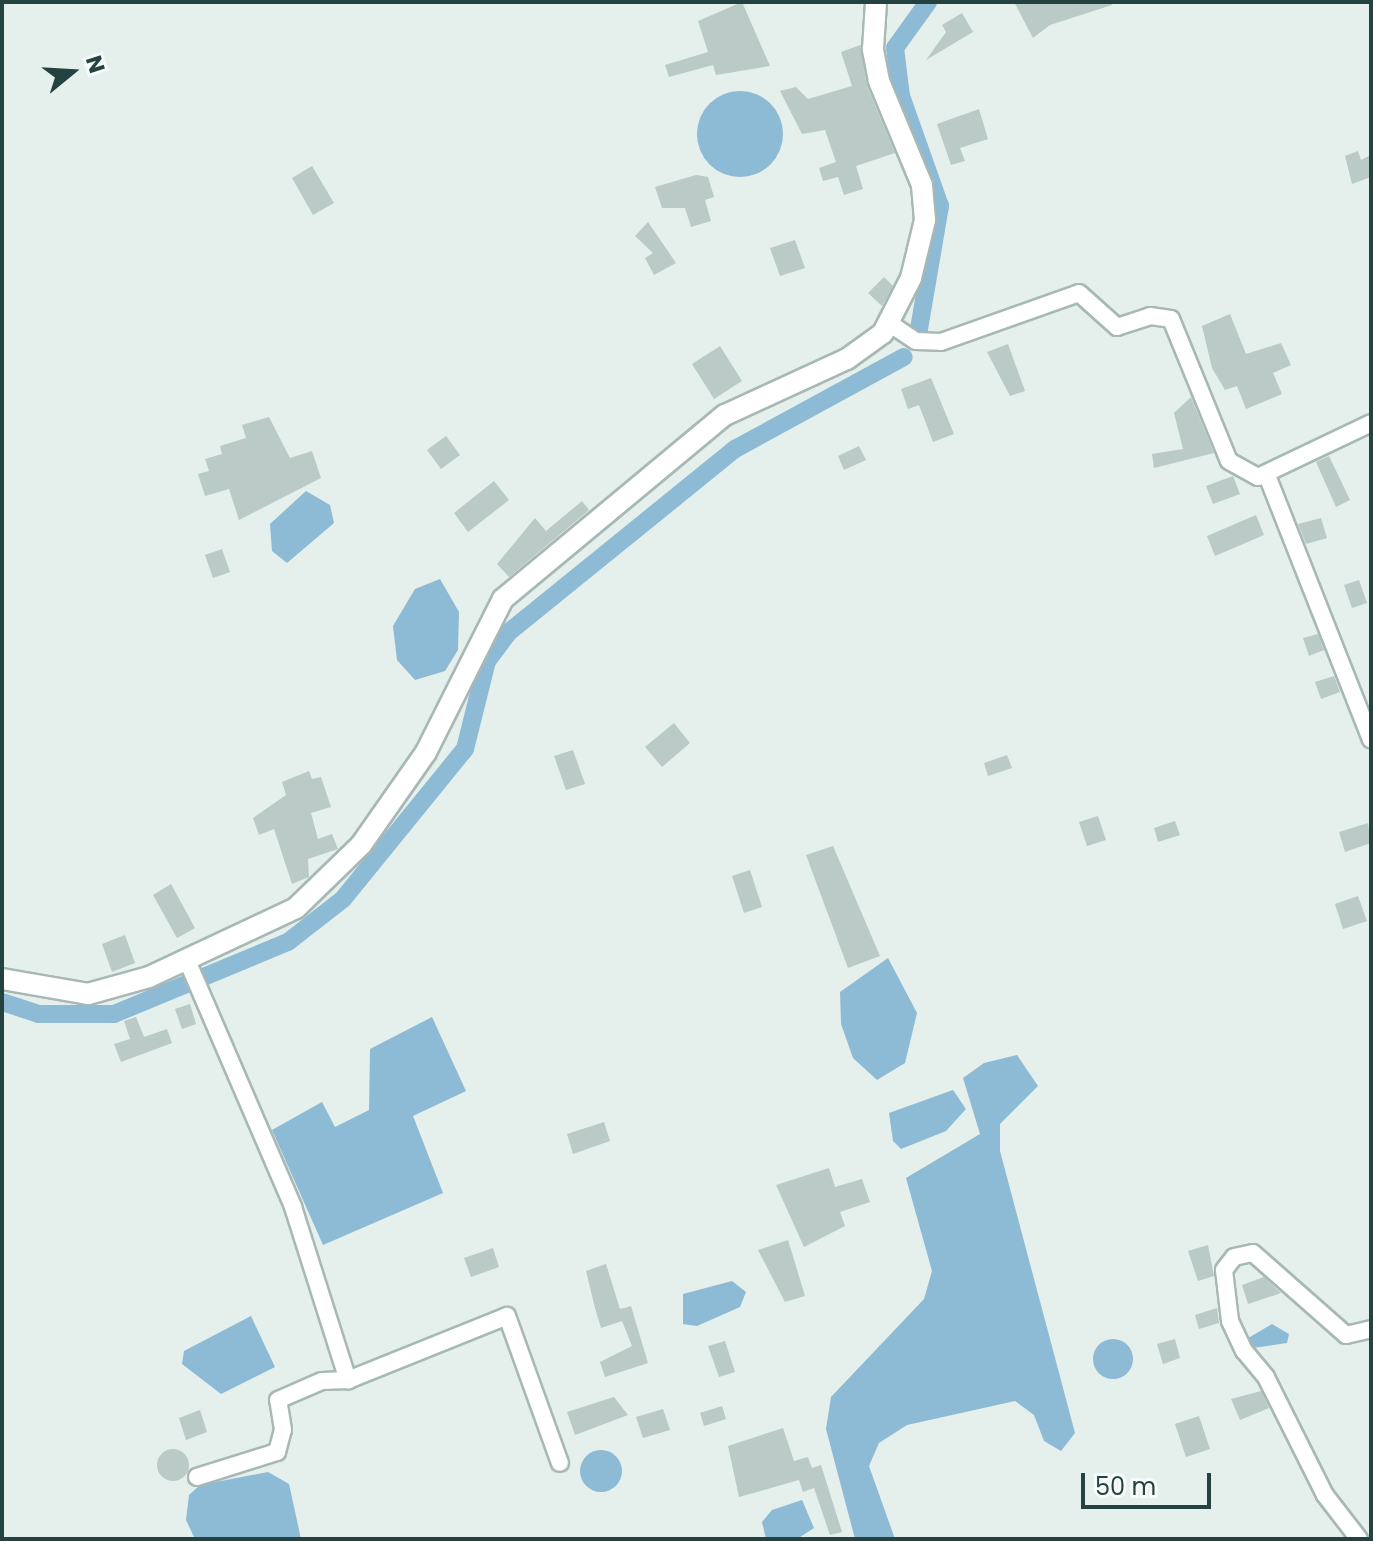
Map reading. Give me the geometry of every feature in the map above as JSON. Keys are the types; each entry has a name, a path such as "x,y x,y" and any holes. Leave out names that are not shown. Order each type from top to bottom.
{"street":[{"path":"2,979 88,994 186,958 296,908 361,845 444,724 503,599 725,415 847,359 889,323 925,220 917,171 879,81 876,2"},
{"path":"889,323 916,341 941,342 1079,293 1117,327 1150,316 1171,319 1229,461 1268,478 1371,739"},
{"path":"1268,478 1371,423"},
{"path":"186,958 298,1220 348,1380"},
{"path":"1359,1539 1325,1495 1266,1377 1244,1351 1230,1321 1224,1270 1234,1257 1253,1253 1346,1335 1371,1329"},
{"path":"197,1477 277,1452 283,1430 278,1400 322,1381 348,1380 507,1316 560,1463"}],"water":[{"path":"740,91 757,94 771,103 780,117 783,134 780,151 771,165 757,174 740,177 723,174 709,165 700,151 697,134 700,117 709,103 723,94"},
{"path":"306,491 330,505 334,523 287,563 272,551 270,524"},
{"path":"440,579 459,612 458,650 445,671 415,680 397,660 393,626 415,589"},
{"path":"888,958 917,1013 905,1063 877,1080 853,1058 841,1024 840,992"},
{"path":"432,1017 466,1091 413,1116 443,1193 323,1245 272,1130 322,1102 335,1127 369,1110 370,1049"},
{"path":"1017,1055 1038,1086 1000,1124 1000,1151 1075,1433 1061,1451 1044,1441 1034,1415 1015,1401 907,1425 879,1443 869,1466 895,1539 855,1539 826,1429 831,1397 924,1299 932,1271 906,1178 980,1134 963,1078 984,1063"},
{"path":"953,1090 966,1109 946,1131 901,1149 893,1141 889,1113"},
{"path":"732,1281 746,1292 740,1307 697,1326 683,1324 683,1294"},
{"path":"251,1316 275,1367 221,1394 182,1364 184,1351"},
{"path":"1272,1324 1289,1334 1287,1343 1253,1348 1245,1340"},
{"path":"1113,1339 1127,1345 1133,1359 1127,1373 1113,1379 1099,1373 1093,1359 1099,1345"},
{"path":"601,1450 616,1456 622,1471 616,1486 601,1492 586,1486 580,1471 586,1456"},
{"path":"268,1472 289,1484 301,1539 195,1539 186,1520 189,1495 200,1485"},
{"path":"802,1500 814,1528 797,1539 766,1539 762,1522 772,1510"}],"building":[{"path":"742,2 770,66 716,75 713,65 669,77 665,65 708,52 698,21"},
{"path":"1014,2 1111,2 1112,5 1050,25 1033,38"},
{"path":"962,13 973,32 926,60 946,32 942,25"},
{"path":"860,45 867,86 895,153 856,166 863,189 844,195 838,177 823,181 819,168 836,162 825,130 802,134 780,91 796,87 808,99 852,86 841,52"},
{"path":"979,109 988,139 960,148 965,161 951,165 937,124"},
{"path":"1358,151 1361,160 1371,155 1371,177 1352,184 1345,156"},
{"path":"312,166 334,203 313,215 292,178"},
{"path":"696,175 708,177 714,197 705,200 711,221 691,227 685,208 662,208 655,187"},
{"path":"648,222 676,263 654,275 645,258 653,253 635,236"},
{"path":"795,240 805,268 780,276 770,248"},
{"path":"884,277 893,286 882,306 868,293"},
{"path":"1230,314 1246,354 1281,343 1291,365 1273,373 1282,394 1246,409 1237,386 1225,390 1212,368 1202,326"},
{"path":"1008,344 1025,391 1010,396 987,352"},
{"path":"720,346 742,381 714,399 692,364"},
{"path":"931,378 954,434 933,442 919,405 908,409 901,389"},
{"path":"1191,397 1214,453 1154,468 1152,454 1183,449 1174,413"},
{"path":"269,417 290,458 312,451 321,478 239,520 229,489 205,496 198,474 209,471 205,459 222,454 220,446 246,438 242,425"},
{"path":"446,436 460,455 441,469 427,450"},
{"path":"859,446 866,460 844,470 838,456"},
{"path":"1329,456 1350,500 1336,507 1316,462"},
{"path":"1233,476 1240,494 1213,504 1206,486"},
{"path":"494,481 509,500 468,532 454,513"},
{"path":"582,501 589,510 509,577 497,564 535,518 546,531"},
{"path":"1256,515 1264,535 1215,556 1207,536"},
{"path":"1321,518 1327,538 1306,544 1298,524"},
{"path":"222,549 230,572 213,578 205,555"},
{"path":"1359,580 1367,603 1352,608 1344,585"},
{"path":"1318,634 1324,650 1309,656 1303,638"},
{"path":"1334,676 1340,692 1321,699 1315,682"},
{"path":"674,723 690,743 662,767 645,747"},
{"path":"573,750 585,784 566,790 554,756"},
{"path":"1007,755 1012,768 988,776 984,763"},
{"path":"309,771 312,779 321,777 331,807 311,813 318,839 332,834 338,849 308,859 309,877 292,884 274,829 259,835 253,818 286,795 282,782"},
{"path":"1098,816 1106,840 1087,846 1079,822"},
{"path":"1175,821 1180,835 1158,842 1154,828"},
{"path":"1368,823 1371,843 1345,852 1339,832"},
{"path":"833,846 880,956 848,968 806,855"},
{"path":"750,870 762,907 744,913 732,876"},
{"path":"171,884 195,928 177,938 153,895"},
{"path":"1358,896 1367,921 1343,929 1335,904"},
{"path":"125,935 135,963 112,972 102,944"},
{"path":"190,1004 196,1024 182,1029 175,1009"},
{"path":"136,1017 144,1037 167,1029 172,1043 121,1062 114,1044 130,1039 124,1021"},
{"path":"604,1122 610,1141 573,1154 567,1134"},
{"path":"829,1168 835,1187 862,1179 870,1202 840,1212 845,1226 804,1247 776,1185"},
{"path":"788,1240 805,1296 785,1302 758,1250"},
{"path":"1208,1245 1214,1276 1198,1281 1188,1251"},
{"path":"493,1248 499,1267 471,1277 464,1258"},
{"path":"606,1264 620,1309 631,1306 648,1363 605,1377 600,1362 632,1346 622,1321 601,1328 586,1271"},
{"path":"1264,1277 1281,1293 1248,1304 1242,1285"},
{"path":"1217,1308 1219,1323 1199,1329 1195,1315"},
{"path":"1175,1339 1180,1358 1163,1364 1157,1344"},
{"path":"725,1341 735,1372 719,1377 708,1346"},
{"path":"1261,1391 1269,1408 1240,1420 1231,1399"},
{"path":"614,1397 628,1415 575,1435 567,1412"},
{"path":"722,1406 726,1419 704,1426 700,1413"},
{"path":"663,1409 670,1430 643,1438 636,1417"},
{"path":"200,1410 207,1432 186,1440 179,1418"},
{"path":"1199,1416 1210,1449 1186,1457 1175,1424"},
{"path":"783,1428 794,1461 808,1457 812,1468 821,1465 842,1532 830,1535 814,1488 803,1492 799,1480 739,1497 728,1446"},
{"path":"173,1449 184,1454 189,1465 184,1476 173,1481 162,1476 157,1465 162,1454"}],"waterway":[{"path":"919,329 940,206 901,96 895,48 928,2"},
{"path":"2,1002 38,1014 114,1014 288,942 343,899 465,749 487,661 509,632 735,449 904,357"}]}
